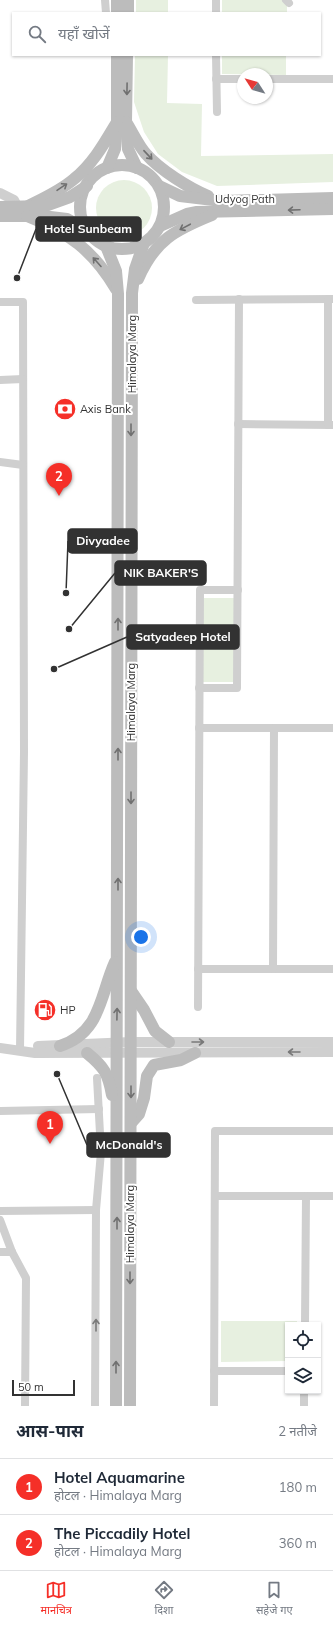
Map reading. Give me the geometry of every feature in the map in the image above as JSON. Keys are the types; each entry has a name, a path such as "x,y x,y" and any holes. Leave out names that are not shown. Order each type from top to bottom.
{"main road":[{"path":"117,0 117,12"},
{"path":"128,0 128,12"},
{"path":"119,56 122,122 128,149 137,168"},
{"path":"107,168 122,122"},
{"path":"122,122 146,154 170,174 193,190 221,206"},
{"path":"24,210 54,193 74,179 98,154 122,122"},
{"path":"0,207 24,210 42,216 67,219 87,230 100,243 106,246 114,248 133,248 144,243 160,226 164,212 164,200 159,186 147,173 137,168 128,166 114,166 97,174 87,186 70,197 45,206 24,210 0,216"},
{"path":"87,186 81,202 81,214 87,230"},
{"name":"Udyog Path","path":"159,186 180,196 221,206 333,209"},
{"name":"Udyog Path","path":"160,226 187,214 221,206 333,198"},
{"path":"132,293 142,269 154,249 172,234 221,206"},
{"path":"24,210 69,236 87,251 106,272 118,294"},
{"name":"Himalaya Marg","path":"130,1406 132,293 135,269 144,243"},
{"name":"Himalaya Marg","path":"106,246 116,271 118,294 116,1406"},
{"path":"60,1046 78,1039 93,1021 101,1004 109,977 118,956"},
{"path":"131,991 155,1030 169,1042"},
{"path":"87,1053 107,1074 117,1114"},
{"path":"131,1124 139,1114 144,1098 147,1076 154,1065 181,1060 195,1053"}],"street":[{"path":"105,0 106,12"},
{"path":"216,0 216,12"},
{"path":"216,56 217,112"},
{"path":"216,79 237,79"},
{"path":"273,79 333,79"},
{"path":"0,193 14,200 24,210"},
{"path":"199,688 237,688 239,299"},
{"path":"196,300 331,300 330,425 238,424"},
{"path":"0,302 23,302 24,752 20,1050"},
{"path":"0,380 23,379"},
{"path":"0,462 23,465"},
{"path":"198,1007 200,590 238,590"},
{"path":"199,728 333,728"},
{"path":"273,969 274,728"},
{"path":"198,969 333,969"},
{"path":"131,1048 169,1042 333,1042"},
{"path":"20,1050 36,1046 60,1046 131,1048 195,1053 333,1052"},
{"path":"0,1048 35,1053 87,1053 117,1048"},
{"path":"95,1406 96,1210 101,1146 97,1078"},
{"path":"0,1111 99,1109"},
{"path":"214,1406 215,1131 333,1131"},
{"path":"101,1146 117,1147"},
{"path":"215,1196 333,1196"},
{"path":"305,1322 306,1196"},
{"path":"0,1211 96,1210"},
{"path":"0,1220 12,1252 26,1278 25,1406"},
{"path":"0,1252 12,1252"},
{"path":"214,1371 285,1371"},
{"path":"304,1394 304,1406"}],"green space":[{"path":"136,0 168,0 168,12 136,12"},
{"path":"222,0 287,0 287,12 222,12"},
{"path":"135,56 168,56 167,103 202,104 201,156 333,154 333,182 217,186 182,172 158,154 144,132 134,102"},
{"path":"222,56 286,56 286,75 273,75 273,68 237,68 237,74 222,74"},
{"path":"124,180 139,185 147,193 152,208 147,223 139,231 124,236 109,231 101,223 96,208 101,193 109,185"},
{"path":"203,598 234,598 234,682 202,682"},
{"path":"221,1321 297,1321 285,1322 285,1361 221,1362"}],"place":[{"name":"Hotel Sunbeam","path":"17,278"},
{"name":"Axis Bank","path":"65,409"},
{"name":"The Piccadily Hotel","path":"59,496"},
{"name":"Divyadee","path":"66,593"},
{"name":"NIK BAKER'S","path":"69,629"},
{"name":"Satyadeep Hotel","path":"54,669"},
{"name":"HP","path":"45,1010"},
{"name":"McDonald's","path":"57,1074"},
{"name":"Hotel Aquamarine","path":"50,1144"}]}
